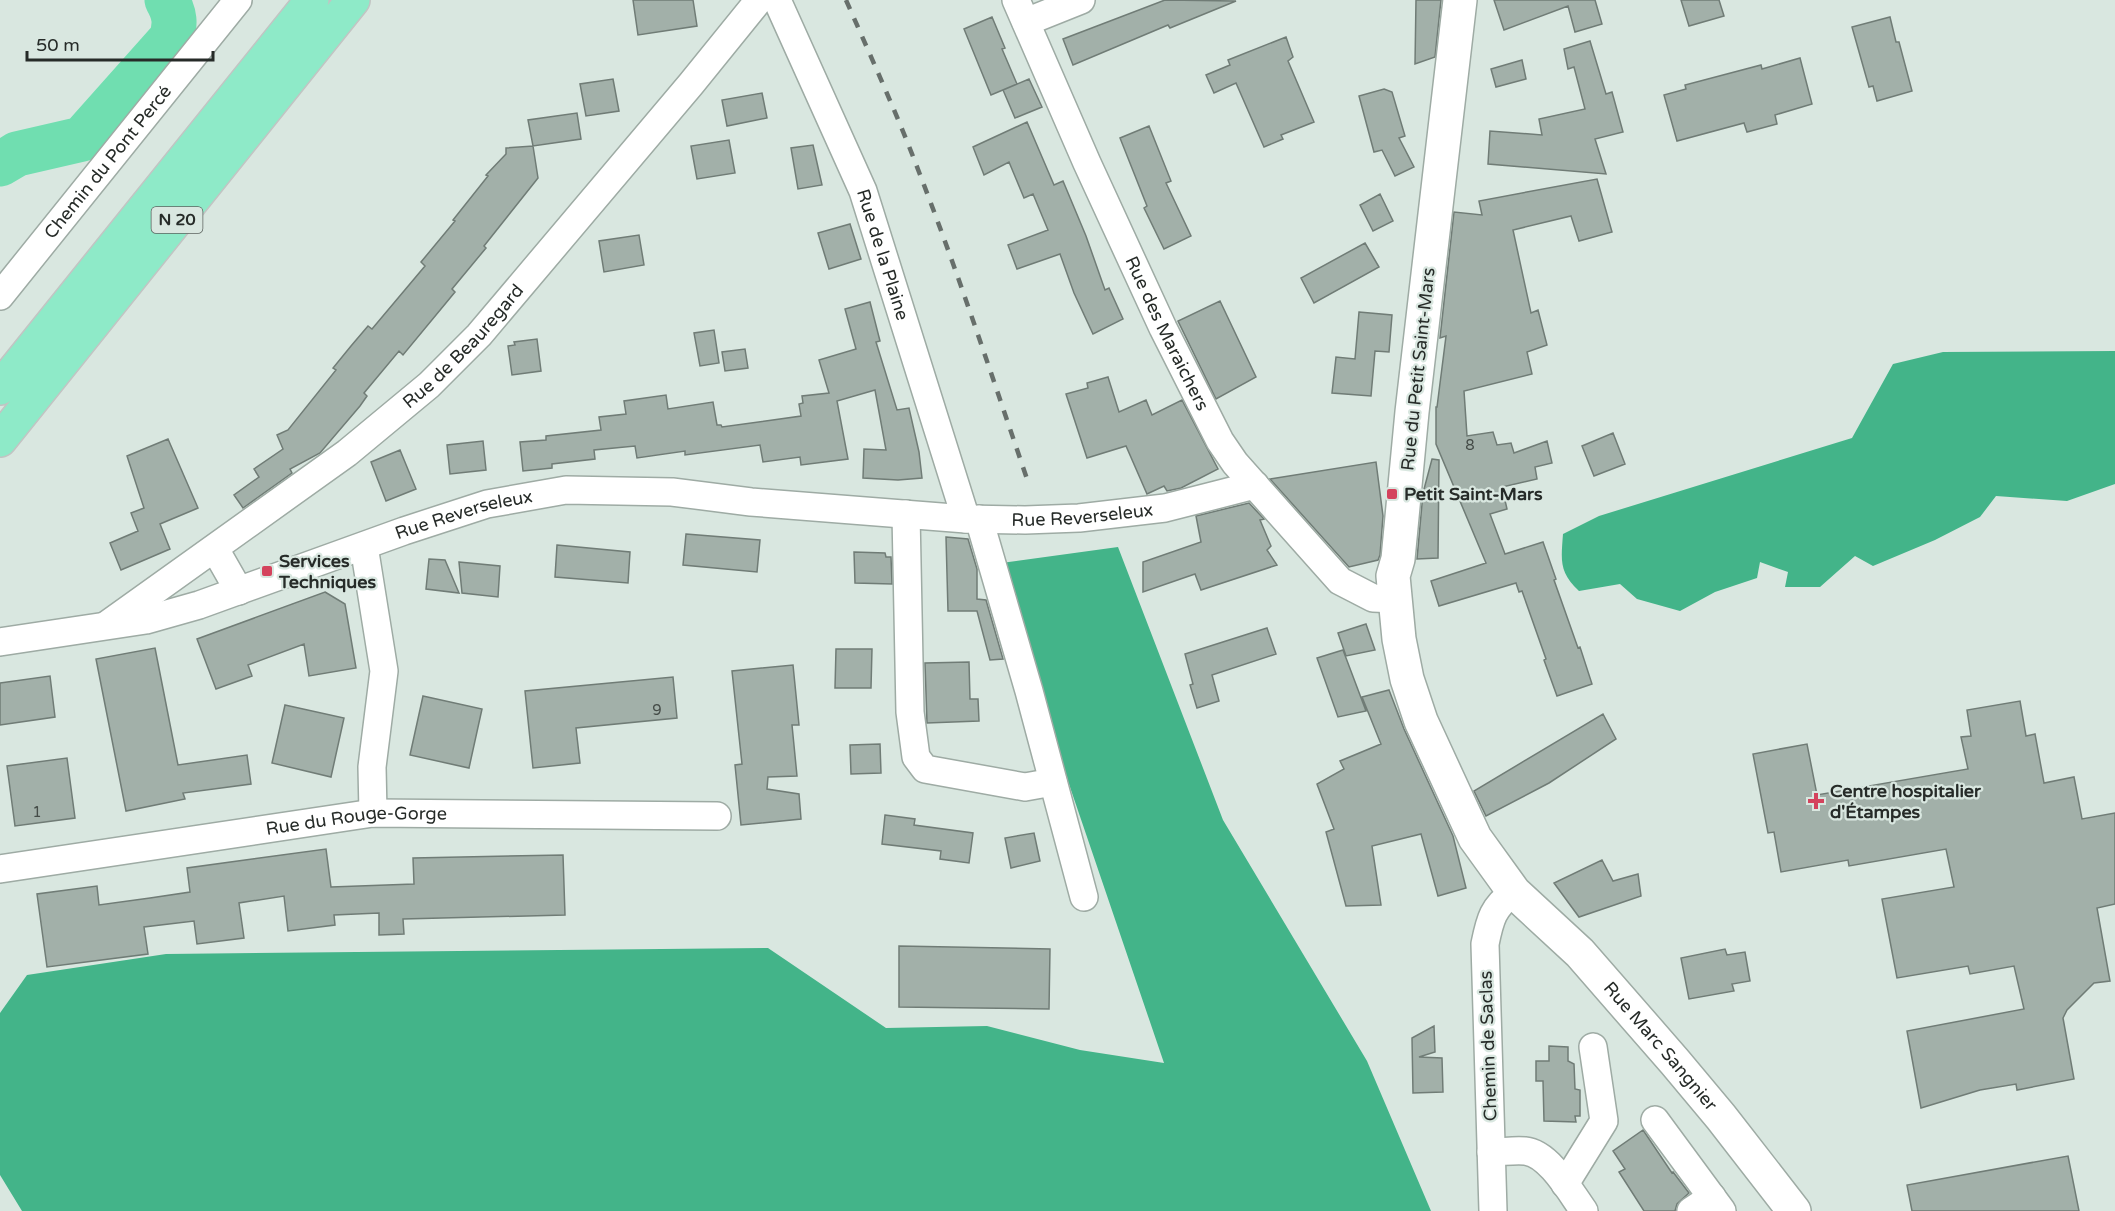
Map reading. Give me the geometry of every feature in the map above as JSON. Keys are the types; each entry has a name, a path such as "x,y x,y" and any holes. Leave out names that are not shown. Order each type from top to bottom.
{"main road":[{"name":"N 20","path":"0,388 312,0"},
{"name":"N 20","path":"0,440 353,0"}],"street":[{"name":"Chemin du Pont Percé","path":"0,296 238,0"},
{"name":"Rue de Beauregard","path":"105,626 165,582 216,549 347,453 429,385 479,334 691,84 759,0"},
{"name":"Rue de la Plaine","path":"777,0 863,191 1029,692 1084,897"},
{"path":"1021,11 1081,0"},
{"name":"Rue du Petit Saint-Mars","path":"1460,0 1412,412 1398,559 1393,576 1399,639 1407,680 1421,721 1475,838 1514,892"},
{"name":"Rue des Maraichers","path":"1021,11 1092,174 1205,414 1230,456 1340,581 1373,598 1396,599"},
{"name":"Rue Reverseleux","path":"0,642 146,620 199,605 487,504 566,490 672,492 751,502 972,519 1025,520 1079,518 1165,508 1255,485"},
{"path":"906,514 910,712 916,757 925,769 1025,787 1053,782"},
{"path":"364,546 384,671 372,767 373,813"},
{"path":"216,549 239,591"},
{"name":"Rue du Rouge-Gorge","path":"0,869 373,813 717,816"},
{"name":"Chemin de Saclas","path":"1493,1211 1485,944 1490,918 1501,901 1514,892"},
{"name":"Rue Marc Sangnier","path":"1514,892 1580,953 1722,1117 1794,1211"},
{"path":"1565,1184 1604,1121 1593,1047"},
{"path":"1655,1120 1708,1206"},
{"path":"1491,1152 1527,1151 1542,1156 1584,1211"}],"green space":[{"path":"2115,351 2115,484 2067,501 1996,496 1980,517 1935,540 1873,566 1855,556 1820,587 1785,587 1788,572 1760,562 1757,578 1715,592 1680,611 1637,599 1620,584 1579,591 1565,572 1562,559 1563,534 1599,516 1852,438 1893,364 1943,352"},
{"path":"1118,547 1223,820 1367,1061 1431,1211 22,1211 0,1175 0,1013 27,975 166,954 768,948 886,1028 987,1026 1080,1050 1164,1063 994,564"}],"building":[{"path":"633,0 693,0 697,26 638,35"},
{"path":"1165,0 1236,1 1170,28 1168,25 1073,65 1063,39"},
{"path":"1416,0 1441,0 1435,57 1415,64"},
{"path":"1494,0 1595,0 1602,24 1575,32 1568,6 1504,30"},
{"path":"1681,0 1719,0 1724,16 1689,26"},
{"path":"992,17 1005,48 1002,49 1017,84 991,95 964,29"},
{"path":"1890,17 1912,91 1877,101 1873,86 1869,87 1852,27"},
{"path":"1286,37 1293,57 1288,61 1314,122 1281,135 1283,139 1264,147 1236,83 1214,93 1206,75 1230,65 1228,60"},
{"path":"1590,41 1606,94 1612,92 1623,132 1595,139 1606,174 1488,164 1490,131 1542,135 1539,119 1585,109 1574,67 1568,69 1564,49"},
{"path":"1800,58 1812,104 1775,115 1777,124 1747,132 1744,123 1677,141 1664,95 1686,89 1685,85 1761,65 1762,69"},
{"path":"1522,60 1526,79 1496,87 1491,69"},
{"path":"613,79 619,111 586,116 580,84"},
{"path":"1029,79 1042,107 1015,118 1003,90"},
{"path":"1384,89 1392,92 1405,136 1399,138 1414,167 1395,176 1382,150 1374,152 1359,96"},
{"path":"762,93 767,118 727,126 722,100"},
{"path":"577,113 581,139 533,146 528,120"},
{"path":"1027,122 1054,185 1063,181 1105,290 1109,288 1123,319 1093,334 1074,293 1060,254 1017,269 1008,245 1048,230 1033,194 1024,198 1009,162 984,175 973,147"},
{"path":"1149,126 1171,181 1166,183 1191,236 1164,249 1144,208 1147,206 1120,138"},
{"path":"729,140 735,173 697,179 691,146"},
{"path":"813,145 822,185 798,189 791,148"},
{"path":"533,146 538,178 452,289 455,292 403,355 399,351 364,393 367,396 360,406 320,453 290,469 292,473 243,508 234,495 259,477 254,469 283,449 277,435 288,430 336,370 333,368 351,346 368,326 372,329 425,266 421,262 455,221 453,220 488,176 486,175 506,154 506,148"},
{"path":"1597,179 1612,232 1579,241 1571,216 1513,230 1531,313 1538,310 1547,345 1527,352 1532,374 1464,391 1467,436 1493,432 1497,445 1511,443 1514,453 1547,441 1552,463 1535,467 1537,479 1502,487 1507,509 1490,514 1505,554 1543,542 1556,579 1554,580 1592,684 1557,696 1522,591 1519,592 1516,583 1439,606 1431,581 1486,563 1436,444 1436,407 1446,336 1440,338 1454,212 1482,215 1479,201"},
{"path":"1380,194 1393,221 1373,231 1360,205"},
{"path":"850,224 861,259 829,269 818,233"},
{"path":"639,235 644,265 604,272 599,241"},
{"path":"1365,243 1379,267 1314,303 1301,278"},
{"path":"1220,301 1256,377 1216,399 1178,321"},
{"path":"870,302 880,341 876,342 897,410 909,408 922,478 898,480 863,478 864,449 886,450 875,390 837,401 848,459 801,465 800,457 763,462 760,445 685,455 685,451 637,458 635,446 594,450 595,459 552,464 552,468 523,471 520,442 546,440 546,436 601,430 599,417 626,414 624,401 666,395 668,409 713,402 717,425 722,427 801,416 799,404 803,403 802,396 829,393 819,360 856,349 845,309"},
{"path":"1359,312 1392,315 1389,352 1375,351 1371,396 1332,393 1336,357 1355,359"},
{"path":"714,330 719,363 700,366 694,333"},
{"path":"537,339 541,371 512,375 508,346 515,345 514,342"},
{"path":"745,349 748,368 725,371 722,352"},
{"path":"1108,377 1119,412 1146,400 1152,415 1182,400 1218,469 1181,488 1167,491 1164,486 1147,494 1126,446 1087,458 1066,394 1088,388 1087,383"},
{"path":"1613,433 1625,464 1594,476 1582,446"},
{"path":"168,439 198,508 160,524 170,549 121,570 110,543 138,531 131,513 144,508 127,456"},
{"path":"483,441 486,470 450,474 447,445"},
{"path":"400,450 416,489 386,501 371,462"},
{"path":"1432,459 1439,460 1438,558 1417,559 1423,493"},
{"path":"1376,462 1383,516 1380,555 1378,560 1349,567 1270,479"},
{"path":"1249,503 1264,519 1260,520 1271,546 1267,550 1277,565 1201,590 1195,574 1143,592 1143,562 1201,542 1196,516"},
{"path":"686,534 760,540 757,572 683,565"},
{"path":"946,537 968,539 977,569 977,599 986,600 1003,659 990,660 977,611 948,611"},
{"path":"557,545 630,552 628,583 555,577"},
{"path":"854,552 885,553 886,557 891,557 892,584 855,583"},
{"path":"429,559 445,560 459,593 426,589"},
{"path":"459,562 500,566 498,597 462,593"},
{"path":"325,592 345,604 356,668 309,676 304,644 248,665 252,676 216,689 197,639"},
{"path":"1366,624 1375,650 1346,656 1338,633"},
{"path":"1267,628 1276,654 1212,675 1219,701 1197,708 1190,685 1193,684 1185,654"},
{"path":"155,648 178,765 247,755 251,784 183,793 185,799 126,811 96,659"},
{"path":"836,649 872,649 871,688 835,688"},
{"path":"1343,650 1366,711 1338,717 1317,658"},
{"path":"969,662 970,699 978,699 979,721 927,723 925,663"},
{"path":"793,665 799,725 792,725 797,776 768,777 767,789 799,794 801,819 741,825 735,765 742,764 732,671"},
{"path":"50,676 55,717 0,725 0,683"},
{"path":"673,677 677,718 576,728 580,763 533,768 525,691"},
{"path":"1389,690 1404,729 1453,836 1466,888 1438,896 1421,834 1372,846 1381,905 1346,906 1326,832 1334,829 1317,784 1344,769 1340,761 1381,744 1362,697"},
{"path":"423,696 482,709 469,768 410,755"},
{"path":"2020,701 2026,736 2035,734 2044,783 2074,777 2082,819 2115,813 2115,904 2097,908 2110,981 2094,983 2067,1010 2063,1018 2074,1079 2017,1090 2016,1084 1980,1090 1921,1108 1907,1031 2024,1009 2014,966 1970,974 1968,966 1897,978 1882,899 1954,887 1946,849 1849,866 1848,860 1781,872 1774,832 1768,833 1753,754 1807,744 1817,795 1968,769 1961,737 1971,736 1967,710"},
{"path":"285,705 344,718 331,777 272,763"},
{"path":"1603,714 1616,739 1549,783 1486,816 1474,791"},
{"path":"880,744 881,773 851,774 850,745"},
{"path":"67,758 75,818 15,826 7,766"},
{"path":"885,815 915,819 914,825 973,833 969,863 940,859 941,851 882,844"},
{"path":"1034,833 1040,861 1011,868 1005,838"},
{"path":"326,849 331,887 414,884 413,858 563,855 565,915 403,919 404,934 379,935 379,913 334,915 335,925 288,931 284,896 239,903 244,938 197,944 194,921 144,927 148,954 47,967 37,894 97,886 99,905 190,892 187,868"},
{"path":"1602,860 1613,881 1638,874 1641,896 1579,917 1554,883"},
{"path":"899,946 1050,949 1049,1009 899,1007"},
{"path":"1725,949 1727,955 1745,952 1750,981 1732,984 1734,991 1689,999 1681,958"},
{"path":"1434,1026 1435,1052 1419,1057 1442,1058 1443,1092 1413,1093 1412,1038"},
{"path":"1549,1046 1568,1047 1568,1061 1574,1064 1575,1089 1580,1090 1580,1116 1575,1116 1576,1122 1544,1121 1543,1081 1536,1081 1536,1061 1549,1061"},
{"path":"1643,1130 1672,1173 1689,1193 1677,1204 1675,1211 1644,1211 1619,1172 1625,1169 1613,1151"},
{"path":"2068,1156 2079,1211 1912,1211 1907,1185"}],"waterway":[{"path":"0,164 17,154 82,139 171,39 174,19 167,0"}],"railway":[{"path":"846,0 902,129 933,210 1027,479"}],"place":[{"name":"Petit Saint-Mars","path":"1392,494"},
{"name":"Services Techniques","path":"267,571"},
{"name":"Centre hospitalier d'Étampes","path":"1816,801"}]}
